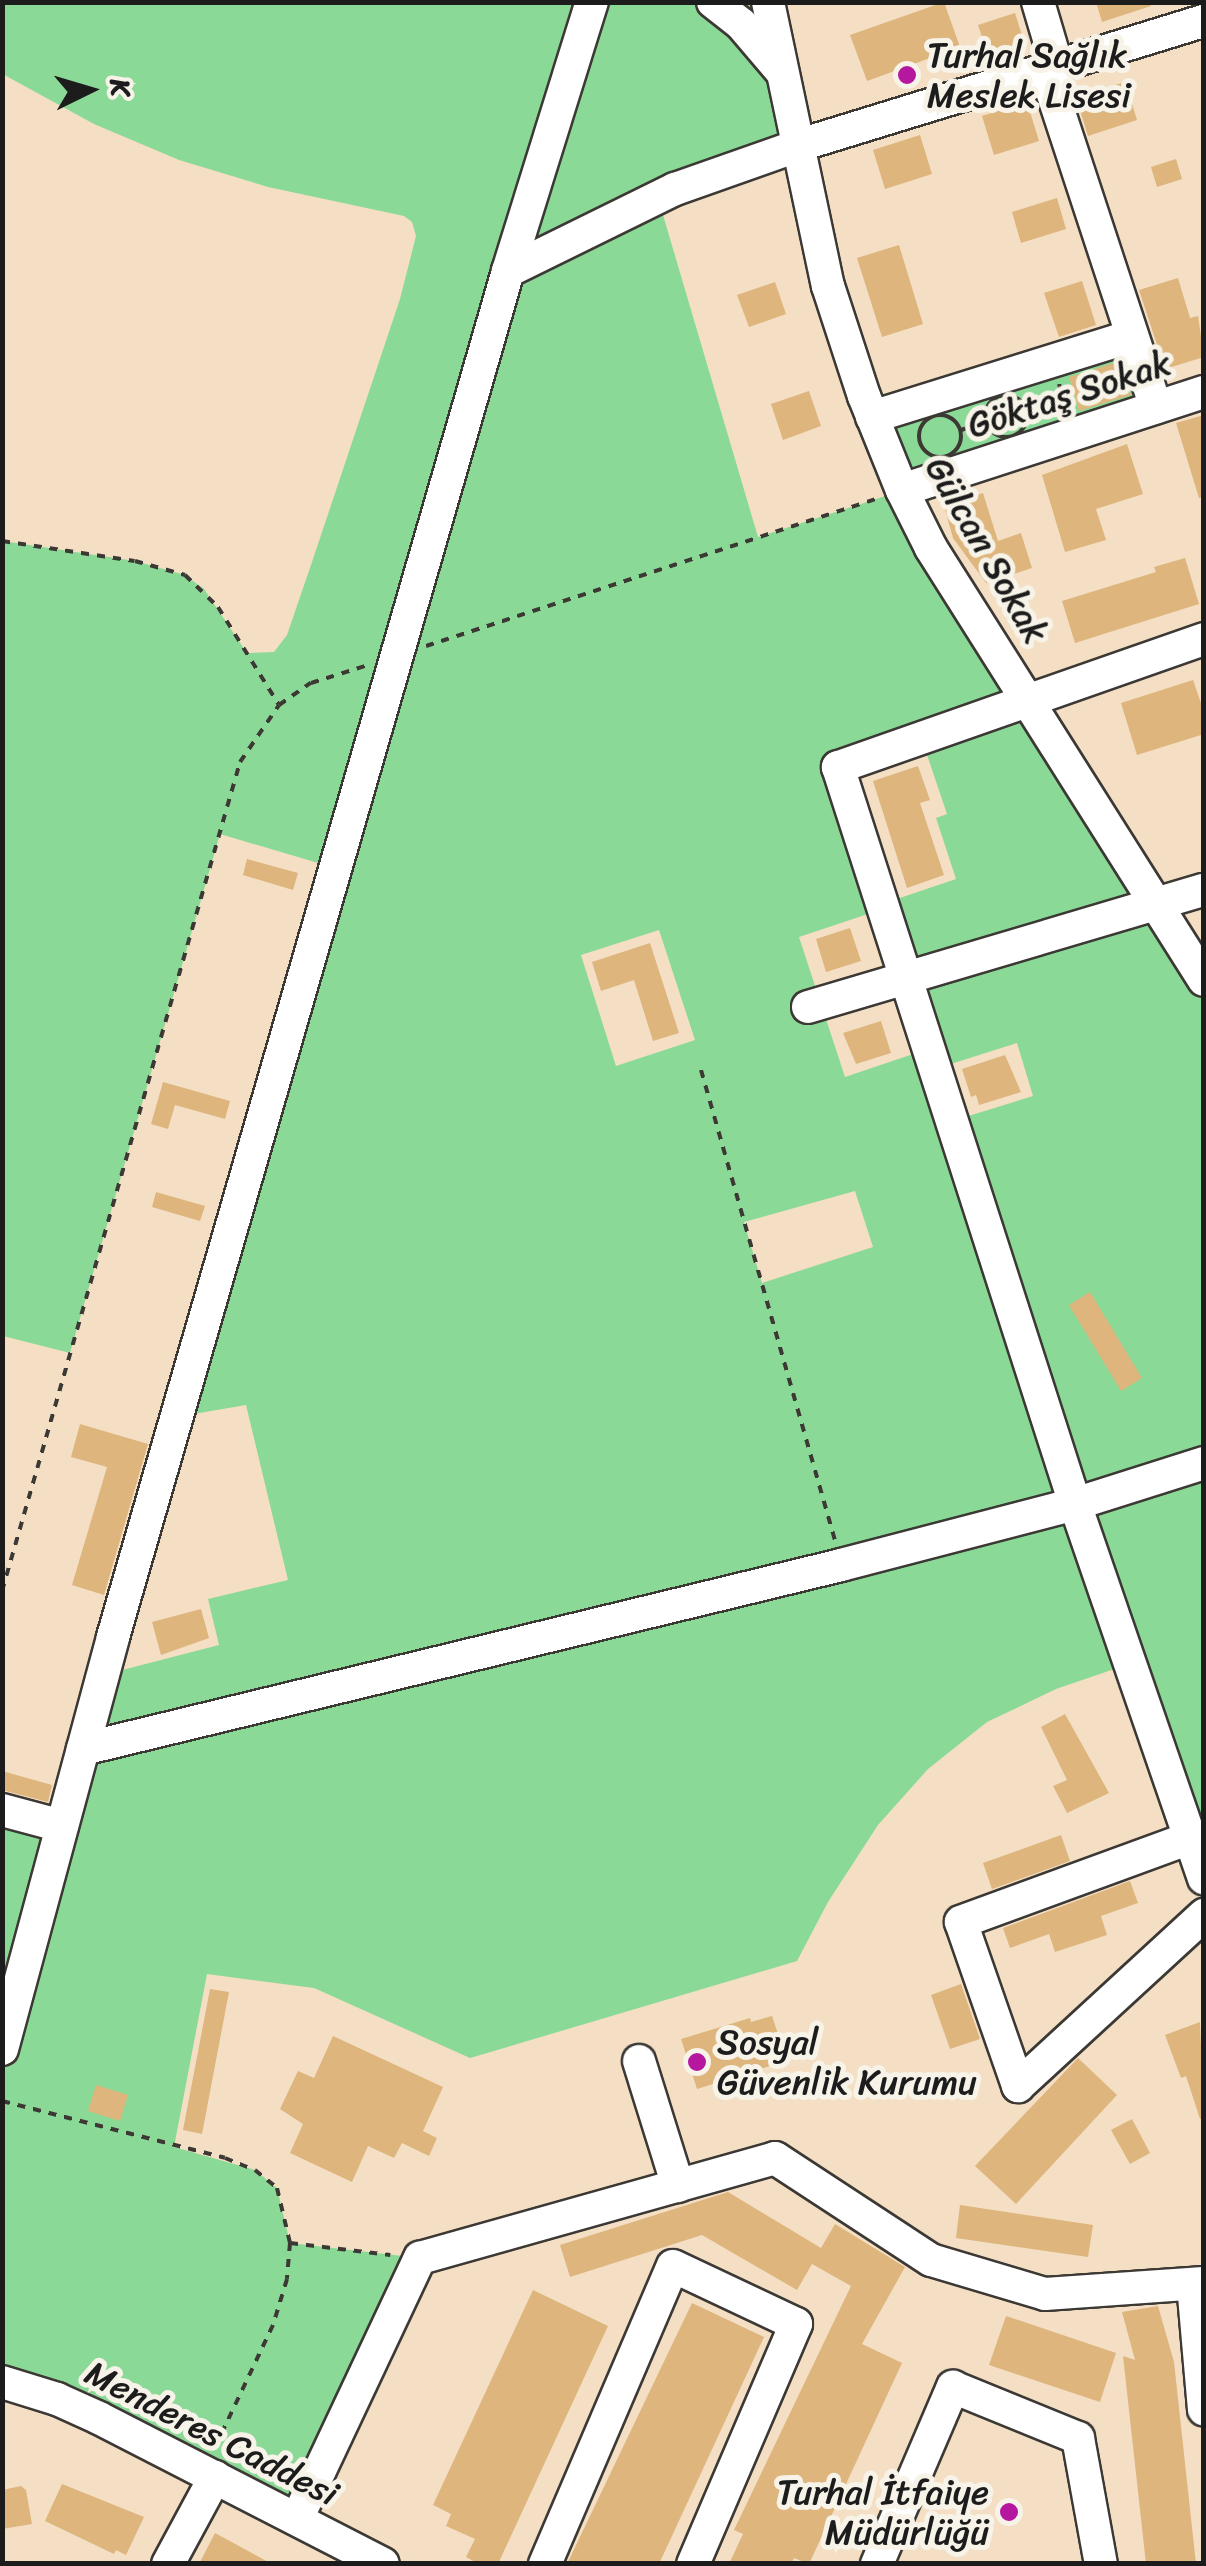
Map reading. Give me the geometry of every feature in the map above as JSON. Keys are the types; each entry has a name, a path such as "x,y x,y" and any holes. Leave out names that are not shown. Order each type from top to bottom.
{"street":[{"path":"2,2048 83,1749 508,271 592,2"},
{"path":"713,2 741,24 788,78"},
{"name":"Gülcan Sokak","path":"768,2 788,78 828,286 872,417 902,490 931,548 1204,980"},
{"path":"1038,2 1051,68 1156,408"},
{"path":"508,271 676,190 800,144 1204,21"},
{"path":"872,417 1132,336"},
{"name":"Göktaş Sokak","path":"902,490 1204,392"},
{"path":"1204,639 1028,697 838,767 1075,1504 1204,1878"},
{"path":"808,1007 1204,890"},
{"path":"83,1749 841,1565 1075,1504 1204,1463"},
{"path":"2,1810 62,1826"},
{"path":"1190,1838 961,1922 1018,2086 1204,1915"},
{"path":"640,2061 678,2186"},
{"path":"297,2519 420,2258 776,2158 931,2260 1045,2294 1198,2283 1204,2410"},
{"path":"545,2564 673,2266 796,2324 693,2564"},
{"name":"Menderes Caddesi","path":"2,2382 57,2399 383,2564"},
{"path":"877,2564 954,2387 1078,2438 1100,2564"},
{"path":"168,2564 209,2474"}],"path":[{"path":"1052,361 1074,434"},
{"path":"999,396 1018,399 1025,410 1022,428 1012,436 999,436 985,422 989,404 999,396"},
{"path":"1025,410 1063,398"},
{"path":"934,416 953,419 960,430 957,449 946,456 928,453 921,443 920,430 934,416"},
{"path":"960,430 985,422"},
{"path":"2,541 135,561 185,575 204,589 218,607 279,705"},
{"path":"701,1070 841,1565"},
{"path":"2,2101 255,2170 277,2188 290,2243 287,2279 274,2325 209,2474"},
{"path":"290,2243 420,2258"}],"green space":[{"path":"3,3 768,3 800,145 658,198 758,537 901,491 872,417 1132,336 1156,407 902,490 1203,980 1203,1878 1129,1664 1056,1689 987,1722 928,1769 878,1825 828,1902 797,1961 470,2058 314,1988 207,1974 174,2147 255,2170 277,2188 290,2243 420,2258 297,2519 3,2382 2,1810 62,1826 103,1675 219,1645 208,1599 288,1580 246,1405 176,1417 335,868 220,834 70,1353 3,1336 3,541 135,561 185,575 204,589 247,653 274,652 287,635 312,562 400,299 416,236 412,222 404,216 268,187 179,160 94,124 3,74","holes":["921,737 947,814 936,818 956,879 882,904 839,767","883,909 928,1049 845,1077 799,937","659,930 695,1040 616,1066 581,955","1017,1043 1033,1096 952,1121 935,1069","855,1191 873,1247 762,1283 744,1222"]}],"building":[{"path":"944,2 960,47 867,81 850,35"},
{"path":"1096,2 1150,2 1151,6 1102,22"},
{"path":"1015,13 1026,48 990,61 978,25"},
{"path":"1125,82 1137,120 1088,136 1076,97"},
{"path":"1027,102 1039,141 994,155 982,116"},
{"path":"920,135 932,174 885,189 873,150"},
{"path":"1176,159 1182,179 1157,187 1151,167"},
{"path":"1057,198 1066,229 1021,243 1012,212"},
{"path":"899,245 923,324 882,337 857,258"},
{"path":"1178,278 1190,318 1198,316 1204,357 1165,369 1139,290"},
{"path":"1082,281 1096,325 1059,337 1044,293"},
{"path":"775,282 786,314 749,327 737,295"},
{"path":"1120,361 1131,395 1079,411 1069,377"},
{"path":"809,391 821,426 783,440 771,404"},
{"path":"1204,415 1204,497 1199,498 1176,423"},
{"path":"1127,444 1143,494 1096,509 1106,540 1065,552 1042,475"},
{"path":"983,493 998,541 1021,533 1032,568 986,583 953,538 944,506"},
{"path":"1185,558 1199,604 1075,643 1062,601 1156,572 1154,567"},
{"path":"1193,680 1204,712 1204,734 1137,755 1121,703"},
{"path":"918,766 930,800 920,803 944,875 907,888 873,781"},
{"path":"247,859 298,873 293,890 243,875"},
{"path":"850,928 861,961 826,972 816,939"},
{"path":"650,943 679,1033 653,1041 634,980 601,991 592,962"},
{"path":"881,1021 891,1053 856,1064 843,1033"},
{"path":"1005,1055 1021,1092 979,1105 976,1095 971,1097 962,1069"},
{"path":"163,1082 230,1101 225,1119 175,1105 168,1129 151,1124"},
{"path":"156,1192 205,1206 200,1221 152,1207"},
{"path":"1090,1292 1142,1378 1121,1391 1069,1305"},
{"path":"80,1424 148,1444 104,1595 72,1585 107,1467 71,1457"},
{"path":"201,1609 209,1638 161,1655 152,1622"},
{"path":"1065,1714 1109,1793 1067,1813 1053,1786 1067,1780 1041,1727"},
{"path":"2,1771 52,1785 48,1802 2,1790"},
{"path":"1061,1835 1070,1861 992,1889 983,1863"},
{"path":"1130,1881 1138,1903 1101,1916 1107,1935 1055,1952 1049,1934 1010,1948 1003,1928"},
{"path":"961,1984 980,2039 950,2049 931,1995"},
{"path":"210,1989 229,1992 202,2134 183,2130"},
{"path":"772,2016 782,2046 775,2049 779,2063 697,2089 681,2039 750,2018 751,2022"},
{"path":"1200,2022 1204,2118 1200,2119 1186,2076 1181,2078 1165,2035"},
{"path":"333,2036 443,2087 423,2131 437,2138 429,2156 402,2143 394,2158 368,2146 352,2182 290,2153 303,2124 280,2109 298,2071 314,2078"},
{"path":"1078,2058 1117,2095 1016,2204 975,2166"},
{"path":"96,2085 128,2095 120,2121 88,2111"},
{"path":"1132,2119 1150,2153 1130,2164 1111,2130"},
{"path":"728,2192 821,2248 835,2224 905,2267 862,2344 902,2363 809,2564 794,2558 791,2564 729,2564 743,2534 734,2530 851,2286 812,2264 797,2290 702,2235 570,2277 560,2245"},
{"path":"960,2205 1093,2225 1088,2257 956,2238"},
{"path":"533,2290 608,2326 498,2564 479,2564 466,2557 475,2539 446,2526 451,2514 433,2505"},
{"path":"692,2303 764,2337 659,2564 567,2564"},
{"path":"1158,2306 1174,2362 1196,2564 1146,2564 1123,2356 1135,2360 1122,2312"},
{"path":"1006,2316 1116,2353 1100,2402 989,2365"},
{"path":"62,2484 144,2517 126,2555 116,2550 114,2554 45,2521"},
{"path":"21,2486 26,2490 32,2524 2,2529 2,2490"},
{"path":"215,2533 272,2564 199,2564"}],"place":[{"name":"Turhal Sağlık Meslek Lisesi","path":"907,75"},
{"name":"Sosyal Güvenlik Kurumu","path":"697,2062"},
{"name":"Turhal İtfaiye Müdürlüğü","path":"1009,2512"}]}
